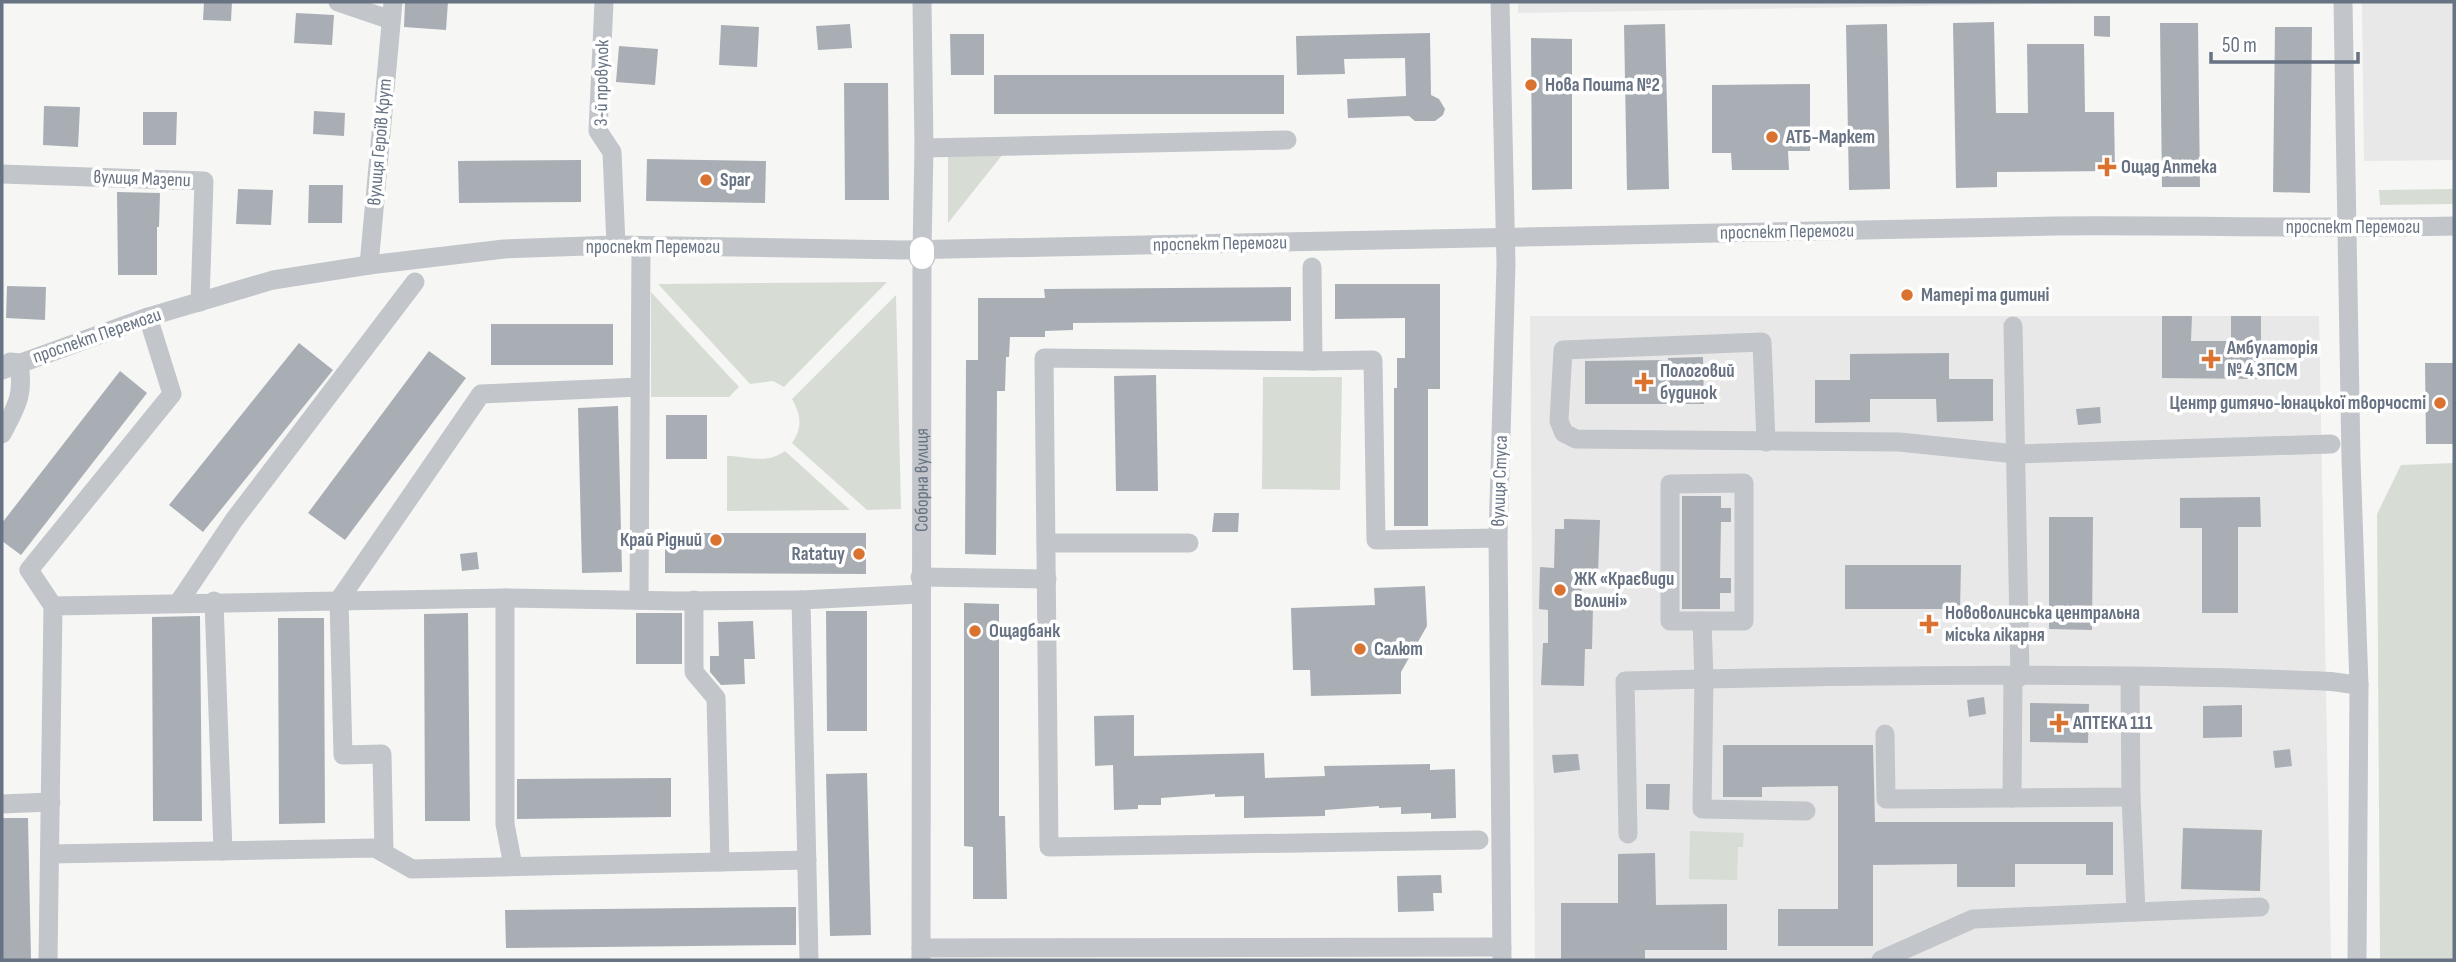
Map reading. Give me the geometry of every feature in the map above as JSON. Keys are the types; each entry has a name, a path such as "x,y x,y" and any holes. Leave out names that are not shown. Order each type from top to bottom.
{"street":[{"name":"вулиця Героїв Крут","path":"338,2 392,11 369,265"},
{"name":"3-й провулок","path":"604,2 598,131 612,152 616,246"},
{"name":"Соборна вулиця","path":"921,954 920,585 924,148 922,2"},
{"name":"вулиця Стуса","path":"1500,2 1506,264 1499,538 1502,954"},
{"path":"2343,2 2359,685 2357,960"},
{"path":"924,148 1287,140"},
{"name":"вулиця Мазепи","path":"2,174 204,181 200,302"},
{"name":"проспект Перемоги","path":"8,365 148,317 273,280 504,249 641,246 922,253 2054,226 2205,225 2347,233 2454,226"},
{"path":"639,600 641,246"},
{"path":"1312,267 1313,361"},
{"path":"179,602 234,520 415,282"},
{"path":"48,960 53,606 29,570 173,394 148,317"},
{"path":"2012,798 2016,677 2013,326"},
{"path":"1766,442 1762,342 1563,350 1559,421 1564,433 1576,439 1766,442 1899,442 2016,454 2331,444"},
{"path":"1479,840 1049,847 1044,358 1373,360 1376,540 1499,538"},
{"path":"2,434 20,399 22,383 8,365"},
{"path":"384,853 382,754 343,755 339,600 481,394 640,387"},
{"path":"1744,483 1744,621 1702,621 1670,621 1670,484 1744,483"},
{"path":"1046,543 1189,544"},
{"path":"53,606 214,601 505,598 801,600 920,585 1046,579"},
{"path":"505,598 505,824 513,866"},
{"path":"694,600 694,672 716,698 720,862"},
{"path":"801,600 808,960"},
{"path":"214,601 223,851"},
{"path":"1702,621 1702,809 1806,810"},
{"path":"1629,834 1626,681 2130,677 2324,681 2359,685"},
{"path":"2130,677 2136,912"},
{"path":"1885,734 1886,799 2131,797"},
{"path":"2,804 51,802"},
{"path":"50,854 375,848 412,869 807,860"},
{"path":"1881,960 1973,919 2260,907"},
{"path":"921,954 1502,954"}],"shaded area":[{"path":"1518,2 2144,2 1518,13"},
{"path":"2362,2 2454,2 2454,160 2364,161"},
{"path":"1007,149 948,223 948,150"},
{"path":"2454,189 2454,204 2380,205 2379,190"},
{"path":"887,282 784,387 773,381 750,384 658,284"},
{"path":"651,292 739,387 729,397 651,397"},
{"path":"896,295 901,509 867,510 792,443 798,432 799,421 792,399"},
{"name":"Нововолинська центральна міська лікарня","path":"1530,316 2319,316 2331,960 1535,960"},
{"path":"1263,377 1342,377 1340,490 1262,489"},
{"path":"785,451 850,510 727,511 727,456 764,459"},
{"path":"2454,463 2454,960 2380,960 2377,514 2401,465"},
{"path":"1690,831 1744,833 1743,847 1738,847 1737,880 1689,879"}],"building":[{"path":"204,2 232,2 231,21 203,20"},
{"path":"405,2 448,2 446,30 404,27"},
{"path":"296,13 334,15 332,45 294,43"},
{"path":"2094,16 2110,16 2110,37 2094,36"},
{"path":"1994,22 1996,113 2028,113 2027,44 2084,44 2085,112 2114,112 2115,171 1997,172 1997,187 1956,188 1953,23"},
{"path":"2160,23 2198,23 2200,187 2162,187"},
{"path":"850,24 852,48 818,50 816,26"},
{"path":"1665,24 1669,189 1627,190 1624,25"},
{"path":"1887,24 1890,189 1849,190 1846,25"},
{"path":"721,25 759,27 757,67 719,65"},
{"path":"2275,27 2312,27 2310,193 2273,192"},
{"path":"1430,33 1431,95 1439,99 1445,109 1443,115 1435,121 1415,121 1409,116 1348,118 1347,99 1406,96 1405,58 1344,59 1345,74 1297,75 1296,36"},
{"path":"950,34 984,34 984,75 951,75"},
{"path":"1531,38 1572,39 1572,189 1532,190"},
{"path":"619,46 658,49 655,85 616,82"},
{"path":"994,75 1284,75 1284,114 994,114"},
{"path":"844,83 888,83 889,200 845,200"},
{"path":"1810,84 1810,151 1788,151 1789,170 1732,170 1731,153 1712,153 1712,85"},
{"path":"44,106 80,107 78,147 43,145"},
{"path":"314,111 345,113 344,136 313,134"},
{"path":"143,112 177,112 176,145 143,145"},
{"path":"647,159 766,161 765,203 646,201"},
{"path":"581,160 581,202 459,203 458,161"},
{"path":"309,185 343,185 342,223 308,223"},
{"path":"238,189 273,190 271,225 236,224"},
{"path":"117,192 160,193 157,275 118,275"},
{"path":"1335,284 1440,284 1440,389 1428,389 1428,526 1394,526 1394,388 1397,388 1397,358 1405,358 1405,318 1335,319"},
{"path":"7,286 46,287 45,320 6,318"},
{"path":"1291,287 1291,321 1073,323 1073,330 1045,331 1045,337 1010,337 1009,357 1006,357 1005,391 997,391 996,555 965,554 966,360 978,360 978,298 1045,298 1044,289"},
{"name":"Амбулаторія № 4 ЗПСМ","path":"2162,316 2192,316 2191,341 2231,341 2231,316 2261,316 2261,379 2162,378"},
{"path":"491,324 613,324 613,365 491,365"},
{"path":"299,343 333,370 203,532 169,505"},
{"path":"429,351 466,378 345,540 308,513"},
{"path":"1949,353 1949,379 1993,379 1993,421 1937,422 1936,399 1870,399 1870,422 1815,423 1815,380 1850,380 1850,354"},
{"name":"Пологовий будинок","path":"1703,357 1704,404 1585,404 1585,361"},
{"name":"Центр дитячо-юнацької творчості","path":"2425,363 2454,363 2454,444 2426,444"},
{"path":"120,371 147,393 21,555 2,541 2,523"},
{"path":"1156,375 1158,491 1116,491 1114,376"},
{"path":"618,406 622,572 582,573 578,408"},
{"path":"2100,407 2101,423 2078,425 2076,409"},
{"path":"666,415 707,415 707,459 666,459"},
{"path":"1682,496 1721,496 1721,508 1731,508 1731,522 1721,522 1720,578 1731,578 1731,593 1720,593 1720,609 1682,609"},
{"path":"2260,497 2261,527 2238,527 2238,613 2202,613 2202,528 2180,528 2180,498"},
{"path":"1214,513 1239,513 1238,532 1212,532"},
{"path":"2049,517 2093,517 2092,630 2049,629"},
{"name":"ЖК «Краєвиди Волині»","path":"1564,519 1600,520 1598,573 1582,573 1581,607 1593,607 1592,649 1585,649 1584,686 1541,685 1543,643 1548,643 1548,610 1539,609 1540,567 1554,568 1555,529 1564,529"},
{"path":"665,533 866,533 866,574 665,573"},
{"path":"477,552 479,569 462,571 460,554"},
{"path":"1845,565 1961,565 1960,609 1845,609"},
{"path":"1425,586 1427,626 1401,672 1401,694 1311,696 1310,670 1293,670 1291,608 1375,605 1374,588"},
{"path":"964,603 999,604 999,816 1005,816 1007,899 973,899 973,847 964,846"},
{"path":"826,611 867,611 867,731 827,731"},
{"path":"468,613 470,821 425,821 424,614"},
{"path":"636,613 682,613 682,664 636,664"},
{"path":"200,616 202,821 153,821 152,617"},
{"path":"278,618 324,618 325,823 279,824"},
{"path":"753,621 755,659 744,659 745,684 721,685 710,672 710,656 719,656 718,622"},
{"path":"1984,697 1986,714 1969,717 1967,700"},
{"name":"АПТЕКА 111","path":"2030,703 2089,704 2088,743 2030,742"},
{"path":"2242,705 2242,737 2203,738 2203,706"},
{"path":"1134,715 1134,756 1264,753 1265,778 1325,776 1324,766 1430,764 1430,770 1455,769 1456,818 1431,819 1431,813 1401,814 1401,807 1379,806 1325,810 1325,816 1244,818 1244,796 1215,797 1215,794 1161,798 1161,805 1138,805 1138,809 1114,810 1113,765 1095,766 1094,716"},
{"path":"1723,745 1873,745 1875,822 2113,822 2113,875 2086,875 2086,864 2015,864 2015,887 1957,887 1957,864 1873,865 1873,946 1778,946 1778,909 1838,909 1838,786 1762,787 1762,797 1723,797"},
{"path":"2290,749 2292,766 2275,768 2273,751"},
{"path":"1578,754 1580,770 1554,773 1552,755"},
{"path":"867,773 871,935 830,936 826,774"},
{"path":"671,778 671,817 517,819 517,779"},
{"path":"1646,784 1670,784 1669,810 1646,809"},
{"path":"2,818 28,818 31,960 2,960"},
{"path":"2183,828 2262,830 2260,891 2181,889"},
{"path":"1655,853 1656,905 1727,904 1727,950 1645,950 1645,960 1561,960 1561,903 1618,903 1618,854"},
{"path":"1441,875 1442,893 1433,893 1434,911 1398,912 1397,876"},
{"path":"796,907 796,945 506,948 505,910"}],"place":[{"name":"Нова Пошта №2","path":"1531,85"},
{"name":"АТБ-Маркет","path":"1772,137"},
{"name":"Ощад Аптека","path":"2107,167"},
{"name":"Spar","path":"706,180"},
{"name":"Матері та дитині","path":"1907,295"},
{"name":"Амбулаторія № 4 ЗПСМ","path":"2211,359"},
{"name":"Пологовий будинок","path":"1644,382"},
{"name":"Центр дитячо-юнацької творчості","path":"2440,403"},
{"name":"Край Рідний","path":"716,540"},
{"name":"Ratatuy","path":"859,554"},
{"name":"ЖК «Краєвиди Волині»","path":"1560,590"},
{"name":"Нововолинська центральна міська лікарня","path":"1929,624"},
{"name":"Ощадбанк","path":"975,631"},
{"name":"Салют","path":"1360,649"},
{"name":"АПТЕКА 111","path":"2059,723"}]}
